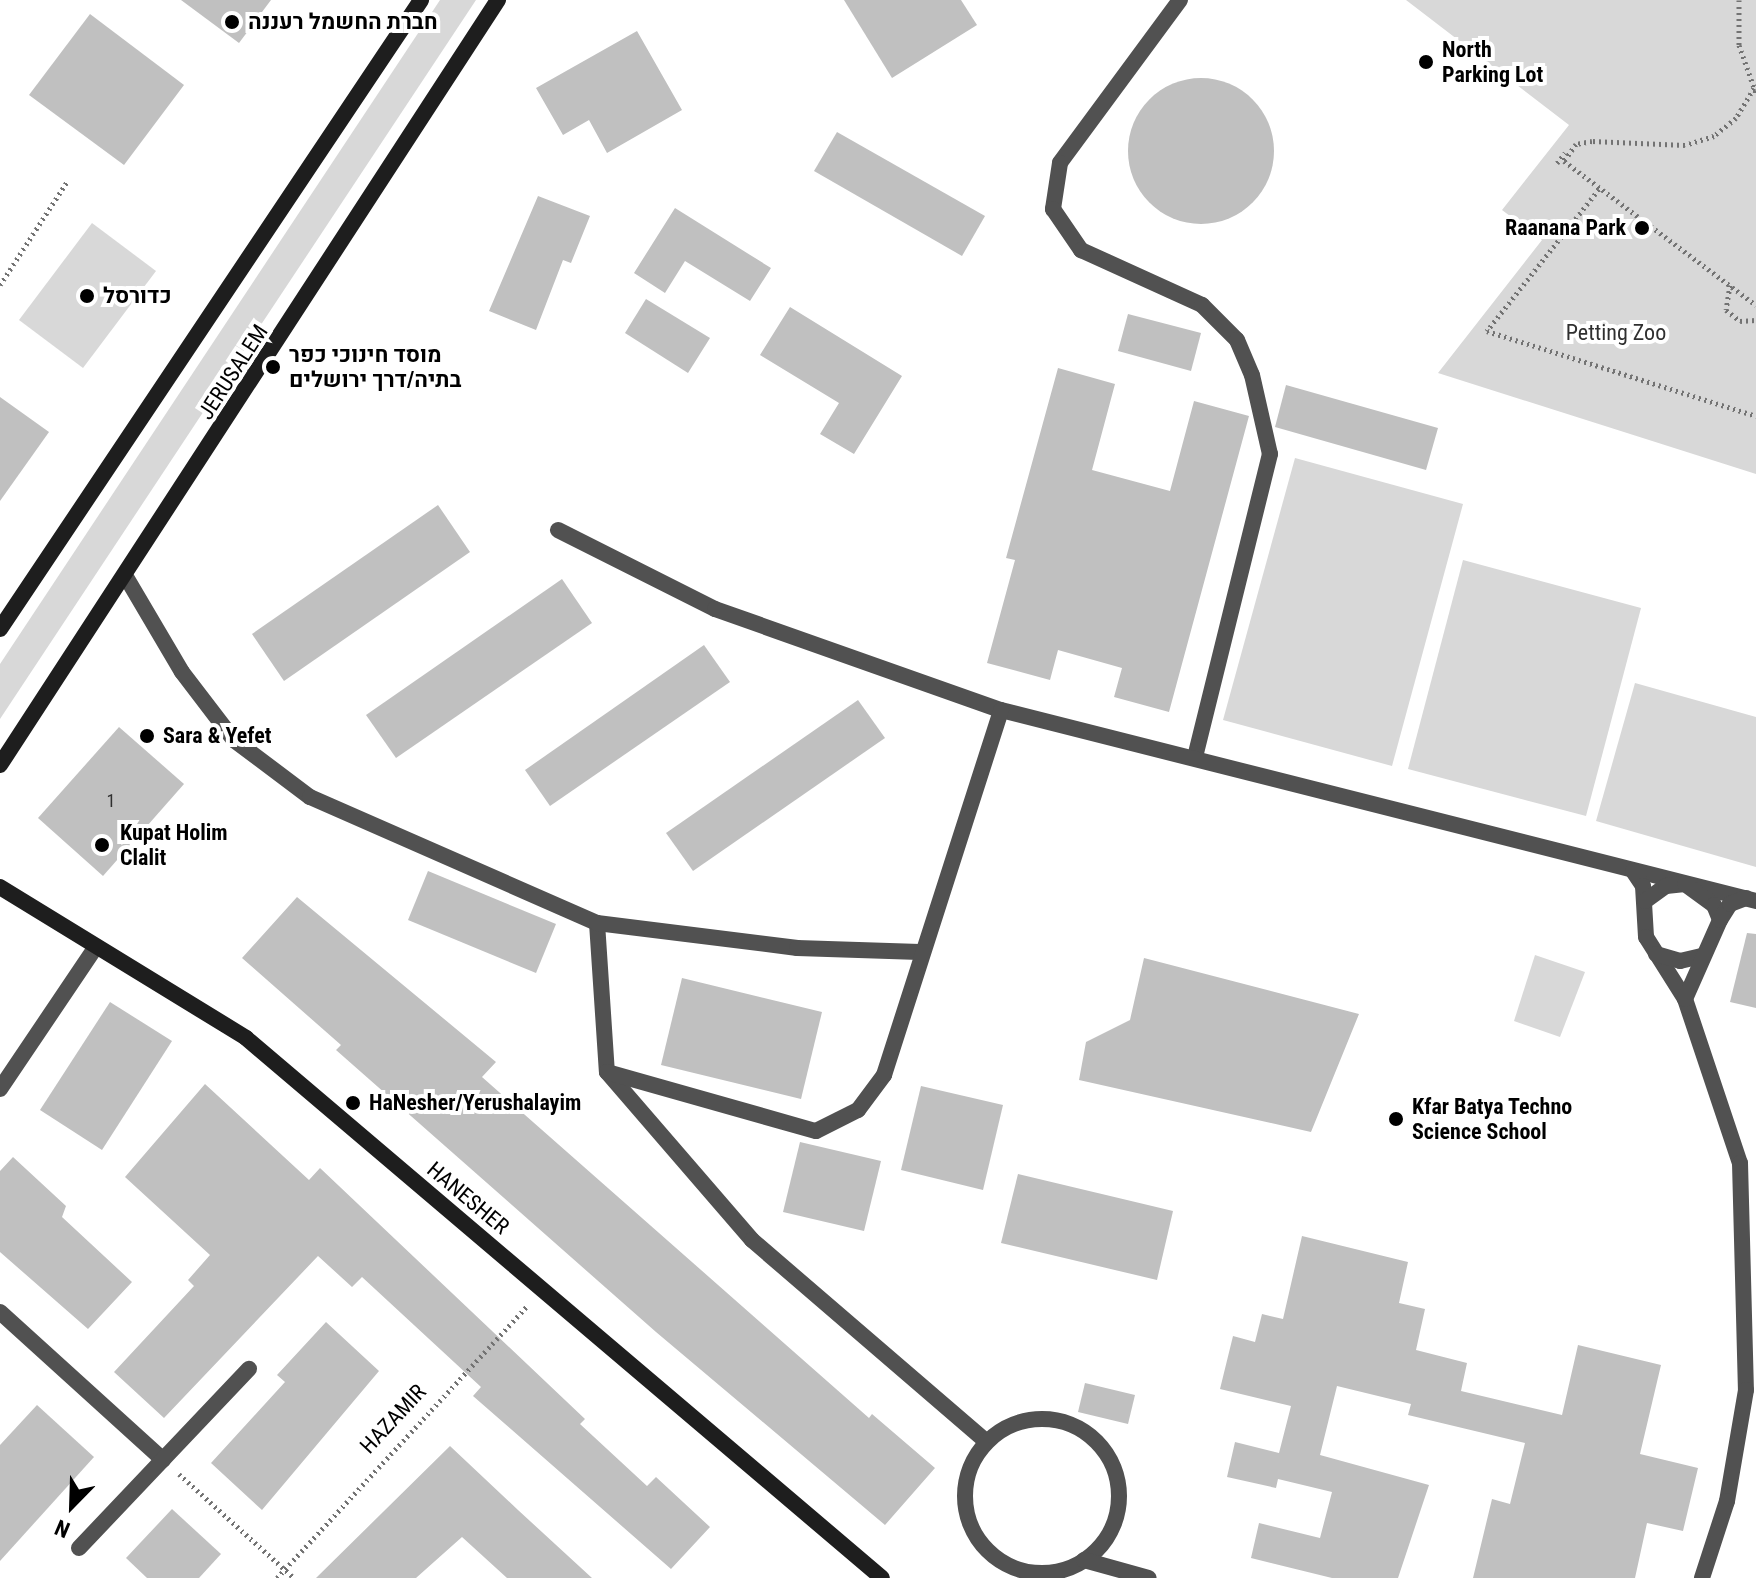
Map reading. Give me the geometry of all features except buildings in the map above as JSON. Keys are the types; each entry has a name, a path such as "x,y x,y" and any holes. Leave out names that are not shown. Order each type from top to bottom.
{"main road":[{"path":"0,629 421,0"},
{"name":"JERUSALEM","path":"0,765 126,577 498,0"},
{"name":"HANESHER","path":"0,887 246,1038 882,1578"}],"street":[{"path":"1180,0 1060,163 1053,209 1081,250 1202,305 1237,340 1252,375 1270,454 1195,756"},
{"path":"558,530 715,609 1001,710 1195,756 1751,899"},
{"path":"126,577 182,672 234,740 310,797 597,923 797,948 920,952"},
{"path":"607,1072 816,1131 858,1110 884,1075 920,952 1001,710"},
{"path":"1633,871 1645,901 1640,919 1656,954 1685,999 1740,1163 1749,1322 1746,1390 1727,1501 1702,1578"},
{"path":"1645,901 1666,886 1685,884 1714,905 1720,920"},
{"path":"1685,999 1702,956 1730,904 1751,899"},
{"path":"597,923 607,1072 752,1240 986,1441"},
{"path":"0,1089 95,948"},
{"path":"1656,954 1680,961 1702,956"},
{"path":"0,1312 163,1460"},
{"path":"79,1548 249,1369"},
{"path":"1084,1560 1116,1520 1117,1482 1102,1447 1082,1430 1032,1418 986,1441 965,1485 965,1511 990,1554 1036,1573 1084,1560 1149,1578"}],"path":[{"path":"1557,163 1565,152 1592,141 1685,145 1714,136 1736,118 1755,90 1739,45 1739,0"},
{"path":"1565,152 1569,169 1756,305"},
{"path":"0,285 67,182"},
{"path":"1599,189 1487,331 1756,416"},
{"path":"1730,285 1726,310 1740,321 1756,320"},
{"name":"HAZAMIR","path":"277,1578 542,1290"},
{"path":"163,1460 294,1578"}],"green space":[{"path":"440,0 476,0 0,719 0,664"},
{"name":"Raanana Park","path":"1406,0 1756,0 1756,474 1438,373 1542,240 1502,210 1569,125"},
{"name":"כדורסל","path":"92,223 156,271 83,368 19,320"},
{"path":"1295,458 1463,504 1392,766 1223,720"},
{"path":"1463,560 1641,608 1586,816 1408,769"},
{"path":"1635,683 1756,717 1756,867 1596,821"},
{"path":"1535,955 1585,972 1560,1037 1514,1021"}],"place":[{"name":"חברת החשמל רעננה","path":"232,22"},
{"name":"North Parking Lot","path":"1426,62"},
{"name":"Raanana Park","path":"1642,228"},
{"name":"כדורסל","path":"87,296"},
{"name":"מוסד חינוכי כפר בתיה/דרך ירושלים","path":"273,367"},
{"name":"Sara & Yefet","path":"147,736"},
{"name":"Kupat Holim Clalit","path":"102,845"},
{"name":"HaNesher/Yerushalayim","path":"353,1103"},
{"name":"Kfar Batya Techno Science School","path":"1396,1119"}],"park label":[{"name":"Petting Zoo","path":"1616,333"}]}
